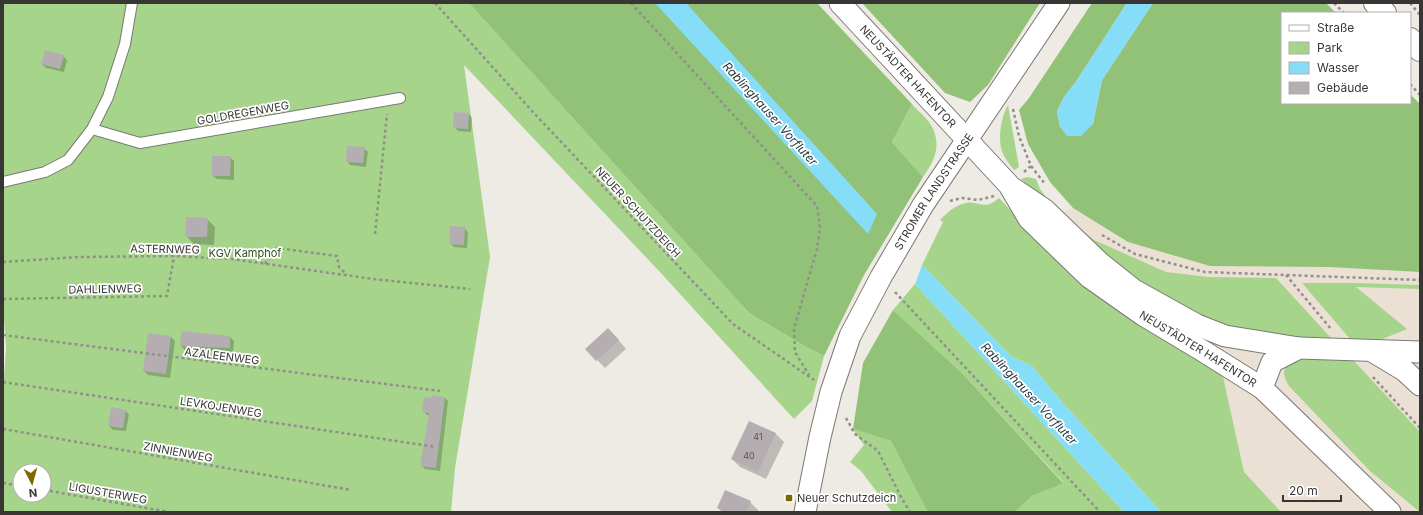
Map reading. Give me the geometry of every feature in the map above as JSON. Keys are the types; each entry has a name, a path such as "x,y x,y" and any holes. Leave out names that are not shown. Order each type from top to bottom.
{"street":[{"name":"NEUSTÄDTER HAFENTOR","path":"840,3 1009,185 1029,219 1089,277 1143,315 1262,388 1390,512"},
{"name":"STROMER LANDSTRASSE","path":"805,512 820,437 831,392 850,336 881,277 923,205 1060,3"},
{"path":"1375,3 1384,12"},
{"path":"1411,40 1420,50"},
{"name":"NEUSTÄDTER HAFENTOR","path":"1009,185 1045,210 1100,263 1134,290 1197,325 1225,336 1299,348 1420,352"},
{"path":"1262,388 1272,362 1299,348"},
{"path":"1370,350 1405,371 1420,384"}],"lane":[{"path":"3,182 45,172 68,160 92,129 108,97 125,44 132,3"},
{"name":"GOLDREGENWEG","path":"92,129 140,143 400,98"}],"path":[{"name":"NEUER SCHUTZDEICH","path":"435,3 532,111 733,324 831,392 855,434 878,451 910,512"},
{"path":"631,3 817,206 820,227 817,248 794,329 795,352 810,376"},
{"path":"1334,3 1343,12"},
{"path":"1410,3 1420,15"},
{"path":"1007,81 1019,136 1031,166 1045,184"},
{"path":"1411,85 1420,95"},
{"path":"375,234 388,100"},
{"path":"923,205 962,198 978,200 992,198 1031,166"},
{"path":"1102,235 1135,254 1204,272 1420,280"},
{"path":"265,264 277,248 337,256 339,267 348,275"},
{"name":"ASTERNWEG","path":"3,262 79,257 174,256 232,259 348,275 470,288"},
{"name":"DAHLIENWEG","path":"3,299 168,296 174,256"},
{"path":"1286,275 1335,334"},
{"path":"881,277 1100,512"},
{"name":"AZALEENWEG","path":"3,335 440,392"},
{"path":"1368,372 1420,428"},
{"name":"LEVKOJENWEG","path":"3,382 436,447"},
{"name":"ZINNIENWEG","path":"3,430 351,490"},
{"name":"LIGUSTERWEG","path":"52,491 169,512"}],"shaded area":[{"path":"1073,208 1128,242 1329,267 1420,272 1420,512 1263,512 1013,231"}],"green space":[{"name":"KGV Kamphof","path":"3,3 469,3 749,313 824,356 812,401 794,419 660,272 464,65 490,257 455,468 451,512 3,512 3,394 6,348 3,304"},
{"path":"469,3 817,3 912,104 892,142 923,177 864,275 824,356 749,313"},
{"path":"862,3 1040,3 988,85 970,102 945,93"},
{"path":"1092,3 1127,3 1075,83 1064,97 1057,111 1060,127 1093,124 1102,80 1153,3 1326,3 1335,12 1281,12 1281,104 1411,104 1411,95 1420,104 1420,272 1329,267 1210,266 1128,242 1073,208 1050,182 1028,144 1019,110 1029,98"},
{"path":"912,104 929,122 936,139 936,152 934,159 923,177 892,142"},
{"path":"1008,105 1019,167 1014,170 1003,154 1000,142 1003,115"},
{"path":"1027,177 1036,179 1040,189 1054,208 1094,240 1166,272 1208,277 1276,278 1332,339 1275,338 1235,333 1177,308 1097,253 1021,179"},
{"path":"999,198 1045,247 1223,377 1244,472 1281,512 1161,512 1061,401 1032,366 1012,357 922,265 943,222 940,220 949,212 962,204 971,202 985,205 994,202"},
{"path":"1302,283 1420,285 1420,289 1356,287 1407,329 1375,342 1351,340"},
{"path":"915,284 1124,512 1015,512 1032,496 1063,482 962,373 893,310"},
{"path":"893,310 962,373 1063,483 1032,496 1015,512 929,512 927,510 891,441 853,429 863,363"},
{"path":"1298,359 1354,361 1420,432 1420,512 1370,471 1289,386 1284,377 1284,370 1289,364"},
{"path":"853,429 891,441 929,512 892,512 861,471 850,462 864,445"}],"water":[{"name":"Rablinghauser Vorfluter","path":"655,3 686,3 877,214 868,234"},
{"path":"1127,3 1153,3 1102,80 1093,124 1081,136 1067,136 1060,127 1057,111 1064,97 1075,83"},
{"name":"Rablinghauser Vorfluter","path":"922,265 1012,357 1032,366 1061,401 1161,512 1124,512 915,284"}],"building":[{"path":"45,50 64,55 60,69 41,64"},
{"path":"454,112 469,113 468,129 453,128"},
{"path":"347,146 365,147 363,163 346,162"},
{"path":"212,156 231,156 230,176 212,176"},
{"path":"186,217 208,218 207,237 185,237"},
{"path":"450,226 465,227 464,245 449,244"},
{"path":"608,328 619,340 596,361 585,349"},
{"path":"182,331 230,336 230,348 180,346"},
{"path":"148,333 171,336 166,374 143,371"},
{"path":"432,395 445,397 436,468 420,466 429,413 422,412 424,397 431,398"},
{"path":"111,407 126,410 123,428 108,426"},
{"path":"749,421 776,433 758,472 731,459"},
{"path":"725,490 751,501 746,512 726,512 717,508"}],"place":[{"name":"Neuer Schutzdeich","path":"789,498"}]}
